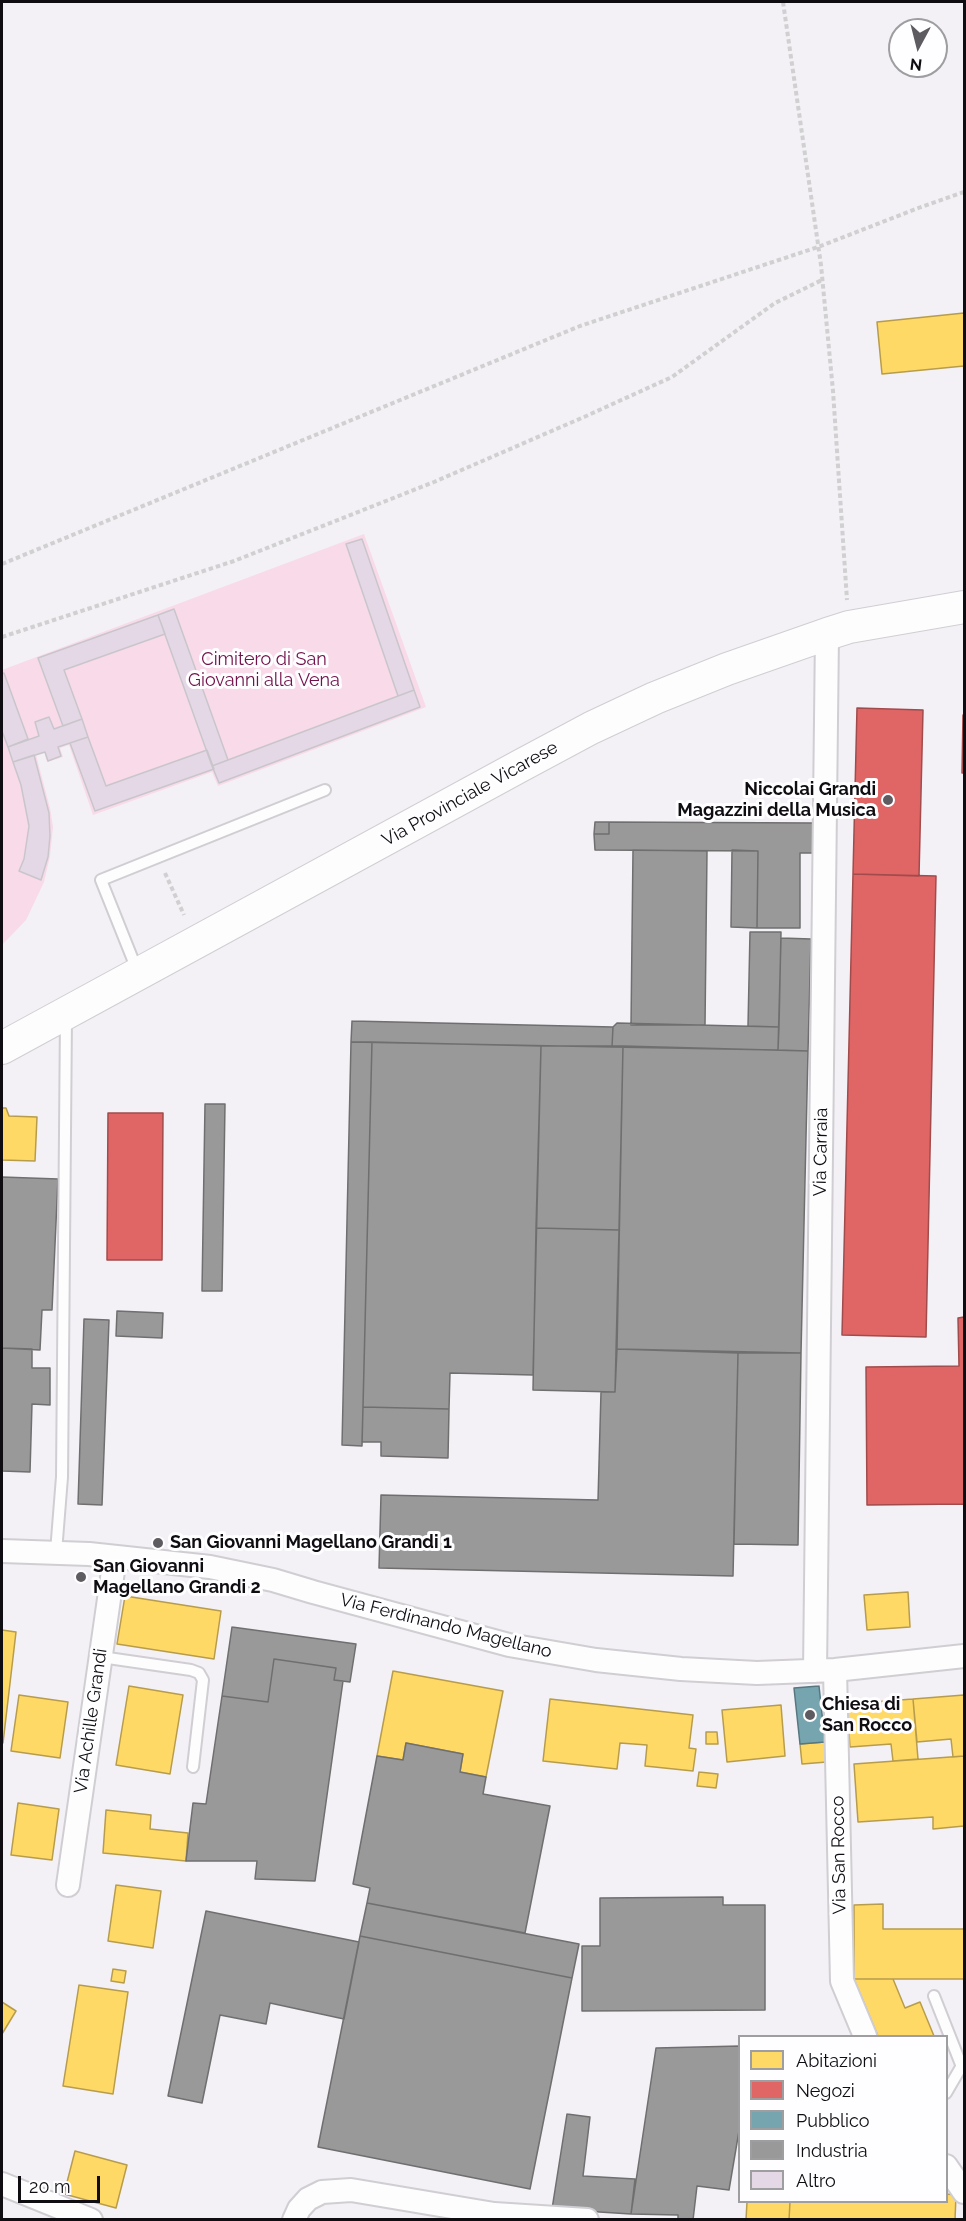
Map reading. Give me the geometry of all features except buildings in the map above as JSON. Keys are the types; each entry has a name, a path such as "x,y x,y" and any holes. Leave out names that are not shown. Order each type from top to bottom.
{"main road":[{"name":"Via Provinciale Vicarese","path":"2,1048 591,728 655,698 727,669 838,630 964,607"}],"street":[{"name":"Via Carraia","path":"825,1670 838,630"},
{"name":"Via Ferdinando Magellano","path":"2,1551 56,1552 210,1567 273,1580 508,1646 596,1660 692,1670 757,1673 825,1670 964,1656"},
{"name":"Via Achille Grandi","path":"68,1885 115,1557"},
{"name":"Via San Rocco","path":"825,1670 842,1982 864,2035"},
{"path":"948,2169 964,2192"},
{"path":"11,2189 46,2220"},
{"path":"11,2189 91,2220"},
{"path":"294,2220 299,2209 308,2199 322,2192 351,2190 494,2214 586,2220"}],"lane":[{"path":"138,975 101,880 324,790"},
{"path":"56,1552 62,1477 66,1013"},
{"path":"101,1657 199,1673 203,1680 193,1767"},
{"path":"934,1996 963,2065 948,2090"}],"path":[{"path":"783,2 818,247 833,390 838,630"},
{"path":"2,564 580,326 818,247 964,192"},
{"path":"2,637 234,561 434,482 672,377 775,303 822,280"},
{"path":"158,857 197,943"}],"green space":[{"name":"Cimitero di San Giovanni alla Vena","path":"364,534 426,707 218,786 212,772 93,815 69,745 60,748 63,757 47,762 44,752 36,755 53,827 50,856 44,882 26,920 2,945 2,670"}],"place":[{"name":"Niccolai Grandi Magazzini della Musica","path":"888,800"},
{"name":"San Giovanni Magellano Grandi 1","path":"158,1543"},
{"name":"San Giovanni Magellano Grandi 2","path":"81,1577"},
{"name":"Chiesa di San Rocco","path":"810,1715"}]}
